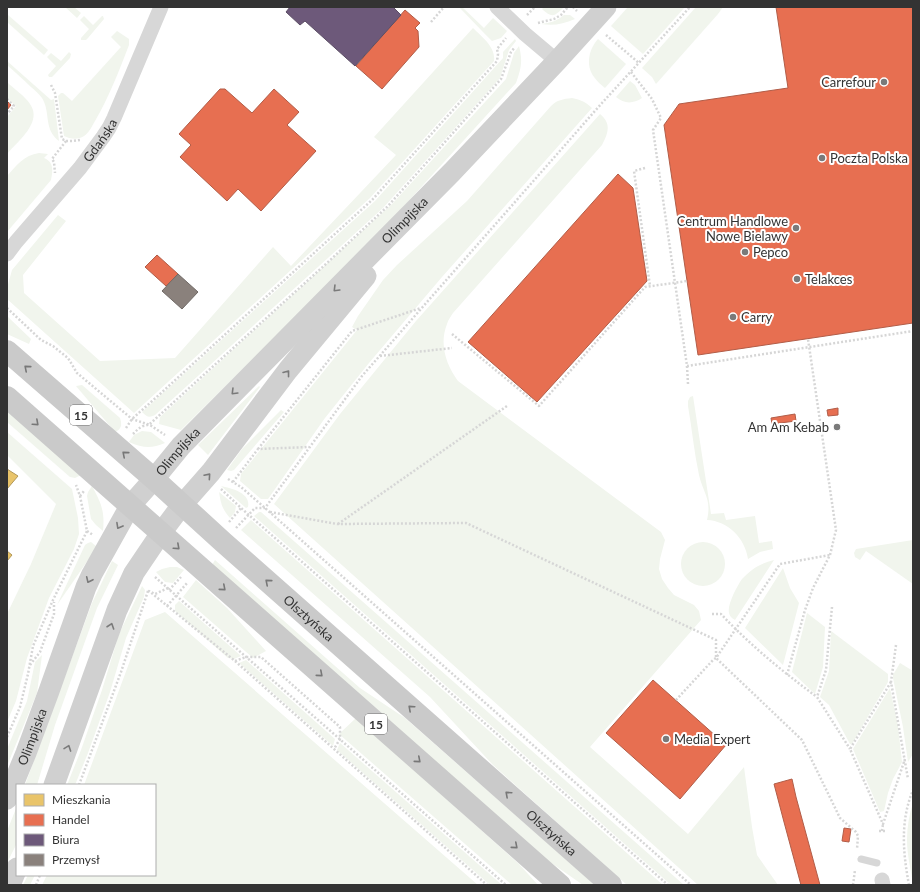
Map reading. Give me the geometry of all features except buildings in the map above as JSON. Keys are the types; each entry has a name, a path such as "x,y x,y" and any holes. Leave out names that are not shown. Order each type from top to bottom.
{"main road":[{"name":"Olimpijska","path":"7,799 26,754 86,587 130,506 180,446 452,172 606,7"},
{"name":"Olimpijska","path":"54,784 117,610 134,573 182,505 211,472 288,370 452,172"},
{"name":"Olsztyńska","path":"7,350 611,885"},
{"name":"15","path":"7,397 560,885"},
{"path":"10,885 16,870"}],"street":[{"name":"Gdańska","path":"7,254 80,168 103,137 114,118 161,7"},
{"path":"496,7 557,61"}],"lane":[{"path":"858,861 877,863"}],"path":[{"path":"431,22 444,7"},
{"path":"130,438 143,426 150,425 388,206 501,79 521,30 534,7"},
{"path":"124,430 132,419 372,200 497,61 497,49 521,30 537,23 554,19 561,15 568,7"},
{"path":"265,508 362,376 690,7"},
{"path":"631,72 652,98 661,118 653,130 687,366 688,384"},
{"path":"51,85 55,93 62,139 66,141 52,159 55,170 54,178"},
{"path":"7,99 14,106 7,114"},
{"path":"645,168 634,171 650,286"},
{"path":"452,334 539,406 645,287 687,282"},
{"path":"7,308 41,340 53,346 68,358 77,373 132,419 150,425 167,436"},
{"path":"233,482 352,331 422,308"},
{"path":"687,366 913,331"},
{"path":"787,675 805,610 813,588 830,555 836,530 808,339"},
{"path":"380,356 452,348"},
{"path":"337,524 507,406"},
{"path":"258,449 310,448"},
{"path":"223,475 241,487 270,512 691,885"},
{"path":"219,487 668,885"},
{"path":"7,737 20,707 33,646 87,531 80,496"},
{"path":"223,542 255,508 265,508"},
{"path":"270,512 337,524 466,522 716,640 716,658 802,740 840,818 859,836 856,853"},
{"path":"676,700 716,658 780,564 830,555"},
{"path":"167,606 200,568"},
{"path":"152,574 506,885"},
{"path":"149,591 155,594 168,588"},
{"path":"149,591 235,661 487,885"},
{"path":"79,784 149,591"},
{"path":"29,666 40,652 54,614 54,600"},
{"path":"817,697 826,670 832,607"},
{"path":"712,614 721,614 787,675 817,697 850,749 883,824"},
{"path":"896,645 891,682 908,779"},
{"path":"235,661 246,657 261,657 340,727 340,739 334,749"},
{"path":"850,749 891,682"},
{"path":"882,831 905,759"},
{"path":"909,885 902,834 908,803 913,790"},
{"path":"853,885 858,861"}],"shaded area":[{"path":"65,7 74,7 81,13 77,18"},
{"path":"459,7 462,7 484,28 493,18 507,31 501,38 492,41"},
{"path":"544,7 564,7 558,13 551,15 542,9"},
{"path":"628,7 685,7 643,54 611,26"},
{"path":"696,7 723,7 656,84 652,77 642,68"},
{"path":"8,15 48,50 44,55 7,22"},
{"path":"564,15 570,15 575,19 558,24 541,24 559,19"},
{"path":"84,16 93,25 102,16 104,19 86,40 81,40 89,29 80,20"},
{"path":"473,28 491,47 494,61 370,198 134,413 7,299 7,288 12,270 58,215 66,221 23,275 24,293 100,361 175,358 273,247 291,266 396,155 374,137"},
{"path":"117,31 129,39 129,45 105,103 86,135 77,139 64,136 58,96 63,93 72,101 121,47 111,37"},
{"path":"515,39 516,41 509,50 500,78 383,208 155,415 145,415 142,412 375,201 503,58 503,52"},
{"path":"598,39 626,64 605,88 594,77 591,72 589,62 590,52"},
{"path":"519,46 521,65 516,83 374,239 181,430 159,424 160,417 393,203 506,79 514,53"},
{"path":"69,52 71,54 70,58 52,77 49,77 48,75 56,66 47,57 51,53 61,61"},
{"path":"7,61 51,100 54,99 59,141 54,136 49,126 45,103 42,98 7,65"},
{"path":"630,81 635,85 642,98 632,102 625,102 616,97"},
{"path":"7,82 28,101 33,111 33,118 28,131 7,154 7,117 16,106 7,98"},
{"path":"572,98 588,104 592,108 442,277 369,363 325,418 268,499 261,499 240,481 241,474 357,330 352,327 383,280 397,265 467,201 551,106 560,100"},
{"path":"600,114 606,121 608,129 602,145 453,313 448,321 445,332 445,354 450,368 458,381 661,532 665,540 659,569 662,579 674,595 694,605 699,611 701,620 590,747 688,834 744,767 757,855 778,885 698,885 274,504 340,414 416,321"},
{"path":"39,153 48,154 44,158 51,164 51,180 7,232 7,176 17,165 29,156"},
{"path":"7,316 31,339 29,344 7,334"},
{"path":"82,385 120,418 121,426 117,431 115,432 76,386"},
{"path":"259,386 260,387 208,455 198,445"},
{"path":"693,396 711,514 724,513 726,520 755,516 759,543 772,541 773,549 760,552 748,559 743,544 734,532 722,524 707,520 708,501 699,475 688,406 690,397"},
{"path":"281,410 284,412 234,470 227,470 242,449"},
{"path":"7,411 81,475 75,478 70,477 7,422"},
{"path":"142,431 151,432 165,443 147,447 129,442 134,435"},
{"path":"7,432 72,489 78,518 79,534 74,549 49,598 27,658 16,701 7,722 7,614 31,564 56,504 7,455"},
{"path":"92,486 102,507 103,531 91,519 87,496"},
{"path":"221,486 235,490 243,495 248,502 248,507 246,508"},
{"path":"219,492 236,506 235,512 230,518 222,506"},
{"path":"261,512 684,885 671,885 254,516"},
{"path":"251,520 663,885 627,885 493,765 430,697 241,530"},
{"path":"913,540 913,584 866,551 860,560 855,557 854,553 856,549"},
{"path":"91,542 97,547 57,605 85,545"},
{"path":"699,542 707,542 712,543 719,548 724,555 724,573 719,580 712,585 699,586 691,583 684,576 681,568 681,560 684,552 691,545"},
{"path":"215,560 360,688 405,718 595,885 583,885 537,853 212,565"},
{"path":"774,560 735,620 733,619 729,613 729,605 742,579 757,567"},
{"path":"112,561 118,565 97,608 55,725 37,784 25,784 92,603"},
{"path":"170,567 177,567 184,570 173,583 165,582 156,572"},
{"path":"783,568 790,588 799,603 783,665 745,628"},
{"path":"196,580 227,608 266,651 253,658 183,597"},
{"path":"142,586 145,590 144,597 126,638 110,692 88,753 75,784 67,784 102,690 119,634"},
{"path":"179,601 241,656 234,659 228,658 175,611 175,605"},
{"path":"165,612 478,885 42,885 46,876 156,876 156,784 84,784 145,620"},
{"path":"807,613 825,627 823,667 815,694 792,672"},
{"path":"831,631 888,674 888,682 852,744 850,744 829,705 820,697 829,671"},
{"path":"42,655 37,693 7,766 7,749 27,701 35,662"},
{"path":"246,660 335,739 333,746 239,663"},
{"path":"900,663 913,671 913,754 908,762 903,727 893,678 893,675"},
{"path":"890,688 898,726 902,762 893,779 884,811 880,812 853,749"},
{"path":"356,718 519,864 538,885 512,885 339,734"},
{"path":"340,743 502,885 490,885 337,750"},
{"path":"913,803 913,884 908,857 907,830"},
{"path":"16,808 16,845 7,863 7,831"},
{"path":"28,876 34,876 30,885 23,885"}],"place":[{"name":"Carrefour","path":"884,82"},
{"name":"Poczta Polska","path":"822,158"},
{"name":"Centrum Handlowe Nowe Bielawy","path":"796,228"},
{"name":"Pepco","path":"745,252"},
{"name":"Telakces","path":"797,279"},
{"name":"Carry","path":"733,317"},
{"name":"Am Am Kebab","path":"837,427"},
{"name":"Media Expert","path":"666,739"}]}
